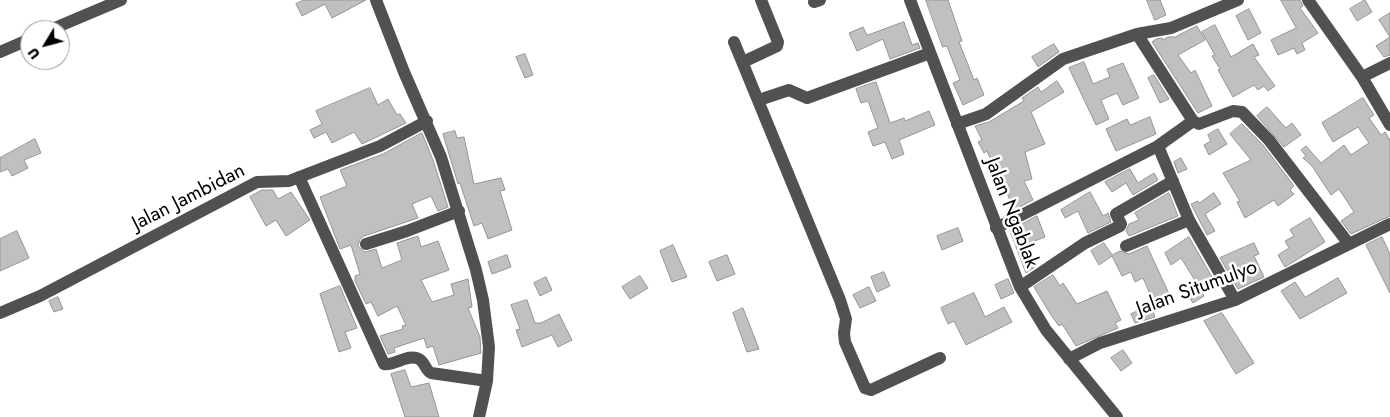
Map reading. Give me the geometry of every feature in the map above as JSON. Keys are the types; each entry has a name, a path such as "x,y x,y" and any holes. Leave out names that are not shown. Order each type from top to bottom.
{"street":[{"path":"70,21 120,0"},
{"path":"376,0 404,72 442,157 483,300 489,347 487,381 478,417"},
{"path":"743,62 777,46 778,42 761,0"},
{"name":"Jalan Ngablak","path":"910,0 1020,287 1043,325 1117,417"},
{"path":"957,124 968,122 986,114 1063,59 1136,34 1171,28 1238,0"},
{"path":"1308,0 1362,78 1390,125"},
{"path":"1136,34 1193,122 1199,124 1233,111 1242,112 1269,140 1349,244"},
{"path":"734,42 840,300 846,319 845,342 865,388 871,390 940,358"},
{"path":"0,52 20,43"},
{"path":"759,100 789,90 807,98 930,53"},
{"path":"1362,78 1390,62"},
{"name":"Jalan Jambidan","path":"0,313 40,296 257,182 289,181 380,146 427,121"},
{"path":"996,228 1158,146 1193,122"},
{"path":"1158,146 1189,220 1235,300"},
{"path":"300,177 384,364 416,358 422,360 426,370 432,373 487,381"},
{"path":"1020,287 1085,243 1120,226 1121,224 1116,214 1173,181"},
{"path":"366,244 407,231 458,211"},
{"path":"1126,246 1189,220"},
{"name":"Jalan Situmulyo","path":"1069,359 1104,342 1235,300 1390,224"}],"building":[{"path":"304,0 366,0 332,18 325,4 302,16 296,4"},
{"path":"926,0 948,0 962,41 959,42 974,80 977,78 984,95 963,105 953,83 960,80 947,46 943,47"},
{"path":"1147,0 1160,0 1166,15 1155,20"},
{"path":"1281,0 1300,0 1303,6 1300,8 1318,33 1302,43 1305,50 1297,54 1294,48 1278,55 1271,40 1296,28"},
{"path":"1365,0 1372,12 1357,21 1350,9"},
{"path":"1249,9 1261,33 1248,40 1236,16"},
{"path":"1390,13 1390,37 1379,20"},
{"path":"904,22 912,45 918,43 920,48 890,59 883,39 857,51 849,33 863,27 867,35"},
{"path":"1215,25 1231,57 1253,44 1259,55 1254,57 1275,86 1268,91 1264,86 1258,90 1254,85 1233,97 1218,70 1220,69 1212,56 1215,55 1202,32"},
{"path":"1197,26 1205,40 1178,55 1191,73 1195,70 1212,106 1198,113 1152,42 1156,39 1162,38 1163,40 1168,37 1175,37"},
{"path":"1390,37 1390,55 1384,57 1376,46"},
{"path":"1054,44 1059,52 1038,67 1032,57"},
{"path":"525,54 533,75 525,78 516,57"},
{"path":"1084,62 1093,84 1110,77 1107,69 1123,63 1139,98 1123,105 1117,93 1101,100 1109,119 1096,125 1069,68"},
{"path":"1154,75 1169,99 1160,103 1148,78"},
{"path":"1057,81 1064,92 1031,112 1045,144 1025,152 1032,179 1024,181 1033,200 1014,210 1004,186 999,188 997,175 987,151 984,153 978,142 982,140 975,126 989,122 1024,101 1022,98 1038,87 1041,92"},
{"path":"876,82 890,123 904,118 905,121 929,111 935,125 899,140 904,154 892,159 885,142 873,146 868,132 878,128 868,101 861,103 856,89"},
{"path":"370,88 378,105 388,99 397,115 400,114 406,123 362,144 354,132 332,143 326,132 314,138 310,130 322,124 316,111"},
{"path":"1363,98 1374,115 1369,118 1381,135 1385,132 1390,140 1390,216 1351,234 1341,221 1354,212 1339,189 1331,195 1312,166 1303,158 1306,156 1301,150 1306,146 1321,163 1344,145 1351,155 1369,143 1358,127 1333,142 1322,123"},
{"path":"1267,107 1286,128 1292,123 1301,135 1284,147 1257,116"},
{"path":"1150,117 1156,134 1116,151 1106,129 1127,119 1130,125"},
{"path":"1242,124 1263,145 1294,186 1290,190 1294,194 1278,206 1274,200 1245,218 1237,202 1240,201 1223,173 1251,160 1230,134"},
{"path":"1218,129 1227,144 1209,155 1204,145 1211,141 1208,135"},
{"path":"455,131 457,138 464,137 474,184 501,178 505,190 500,191 512,230 488,239 482,223 474,226 460,183 458,184 443,134"},
{"path":"422,133 448,207 438,211 431,196 412,204 418,218 364,236 360,239 358,246 365,252 376,249 382,268 402,260 397,243 418,236 421,247 438,241 449,270 421,280 432,302 454,295 451,284 468,279 472,307 468,308 480,337 481,353 439,365 433,346 427,348 424,338 394,348 395,352 388,354 380,336 403,329 402,326 406,325 397,306 378,316 371,302 366,304 355,281 355,276 360,274 351,245 340,249 320,197 347,186 340,170 383,154"},
{"path":"35,139 41,153 24,160 28,168 12,176 8,169 0,172 0,158"},
{"path":"1181,158 1187,169 1178,173 1174,162"},
{"path":"1130,169 1138,183 1154,173 1158,180 1133,195 1126,183 1112,192 1105,182"},
{"path":"262,190 273,190 278,199 291,192 310,220 286,236 276,220 266,226 250,197"},
{"path":"1090,192 1103,216 1108,213 1111,222 1088,233 1078,211 1065,218 1061,210"},
{"path":"1169,193 1178,216 1129,236 1126,231 1129,224 1139,220 1135,213"},
{"path":"1214,193 1221,204 1205,214 1215,231 1207,235 1191,204 1198,201 1199,203"},
{"path":"1037,216 1045,237 1027,244 1038,265 1026,273 1010,231"},
{"path":"1310,218 1325,242 1285,267 1278,255 1289,248 1285,241 1294,236 1290,230"},
{"path":"958,228 963,241 942,250 937,236"},
{"path":"17,231 29,258 0,271 0,239"},
{"path":"1189,237 1215,282 1201,290 1181,258 1171,265 1165,253"},
{"path":"1382,237 1390,254 1390,293 1366,245"},
{"path":"1104,243 1112,255 1120,251 1129,254 1147,246 1171,298 1155,305 1143,278 1135,282 1131,272 1122,276 1112,256 1099,265 1091,251"},
{"path":"1254,243 1259,254 1254,256 1264,277 1238,289 1220,258"},
{"path":"673,245 687,277 672,282 660,251"},
{"path":"507,255 511,267 492,274 488,262"},
{"path":"727,255 735,274 717,281 709,262"},
{"path":"884,272 890,286 877,292 871,277"},
{"path":"1053,275 1060,286 1063,283 1077,304 1107,291 1121,320 1115,323 1118,328 1076,346 1062,324 1059,326 1051,315 1034,287"},
{"path":"640,276 648,288 630,299 622,287"},
{"path":"546,277 552,290 540,296 534,283"},
{"path":"1338,278 1347,293 1300,319 1281,291 1295,282 1305,297"},
{"path":"1008,279 1014,293 1001,299 995,285"},
{"path":"1196,283 1204,296 1193,303 1185,290"},
{"path":"340,286 357,328 345,332 351,348 339,352 320,294"},
{"path":"869,287 876,301 860,308 853,295"},
{"path":"974,293 985,317 1004,307 1012,322 966,345 954,321 948,324 941,308"},
{"path":"58,297 63,309 54,312 49,301"},
{"path":"527,300 535,323 541,323 559,314 572,340 558,347 552,335 522,347 516,330 520,329 511,305"},
{"path":"1151,306 1155,317 1135,323 1131,314"},
{"path":"743,308 759,349 747,352 733,313"},
{"path":"1222,313 1254,363 1236,374 1204,321"},
{"path":"1123,350 1132,363 1121,371 1111,358"},
{"path":"405,370 411,387 429,383 439,417 405,417 391,374"}]}
